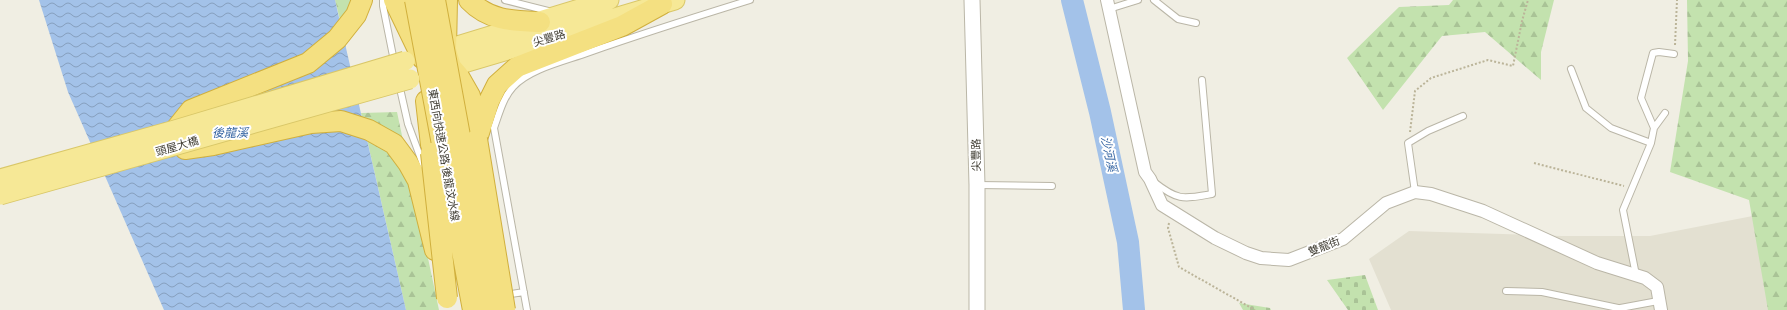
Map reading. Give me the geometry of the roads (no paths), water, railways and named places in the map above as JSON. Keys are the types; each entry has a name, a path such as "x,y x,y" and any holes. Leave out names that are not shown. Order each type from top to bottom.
{"highway":[{"path":"175,130 191,110 308,63 337,39 356,15 362,0"},
{"path":"394,0 415,68 430,145 448,304"},
{"name":"東西向快速公路 後龍汶水線","path":"415,0 480,303"},
{"name":"東西向快速公路 後龍汶水線","path":"435,0 480,303"},
{"path":"447,0 448,59 470,96 505,310"},
{"path":"469,0 476,7 503,20 540,22"},
{"path":"477,138 489,101 497,85 517,67 622,26 669,2"},
{"path":"155,152 213,145 311,123 341,121 369,130 394,144 408,163 418,181 448,304"}],"main road":[{"name":"尖豐路","path":"448,59 540,22 609,0"},
{"name":"尖豐路","path":"415,68 669,2"},
{"name":"頭屋大橋","path":"0,179 175,130 415,68"},
{"name":"頭屋大橋","path":"0,196 155,152 415,68"}],"street":[{"name":"尖豐路","path":"972,0 977,184 977,310"},
{"name":"雙龍街","path":"1108,5 1144,172 1150,179 1162,205 1215,238 1246,253 1261,258 1289,260 1343,239 1386,203 1415,192 1432,194 1483,211 1597,263 1645,278 1657,287 1660,306"}],"lane":[{"path":"383,0 408,124 446,224"},
{"path":"505,0 563,14"},
{"path":"527,310 494,128 503,103 513,87 530,74 568,60 636,36 750,0"},
{"path":"1108,5 1138,0"},
{"path":"1154,0 1178,18 1196,23"},
{"path":"1654,128 1641,98 1653,54 1659,52 1674,54"},
{"path":"1571,68 1586,108 1611,128 1651,143"},
{"path":"1150,179 1166,192 1185,199 1212,194 1202,80"},
{"path":"1636,275 1622,210 1651,143 1654,128 1665,113"},
{"path":"1415,192 1408,143 1428,130 1463,116"},
{"path":"977,184 1052,186"},
{"path":"452,238 480,303 524,292"},
{"path":"1506,291 1542,292 1618,308"},
{"path":"1608,310 1618,308 1660,306"}],"water":[{"name":"後龍溪","path":"39,0 335,0 406,310 164,310 68,92"}],"waterway":[{"name":"沙河溪","path":"1072,0 1100,112 1128,242 1134,310"}]}
